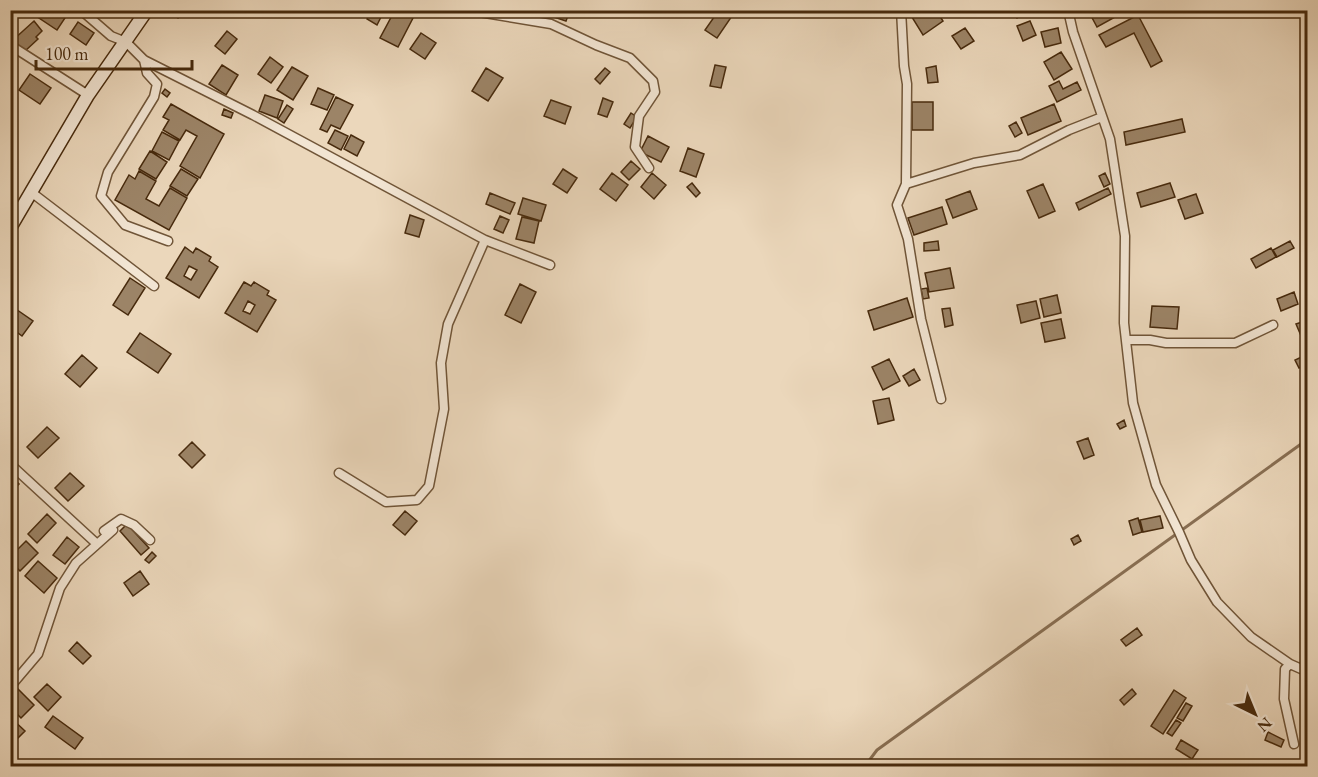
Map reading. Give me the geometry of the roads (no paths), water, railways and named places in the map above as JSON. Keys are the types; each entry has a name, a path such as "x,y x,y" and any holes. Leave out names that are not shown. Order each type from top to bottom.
{"main road":[{"path":"10,228 88,95 147,10"}],"street":[{"path":"81,10 111,36 126,42 144,60 253,115 485,240 550,265"},
{"path":"467,10 551,24 630,58 653,81 656,92 639,116 635,147 649,168"},
{"path":"901,10 907,84 906,184 897,205 908,239 921,319 941,399"},
{"path":"1068,10 1110,139 1125,236 1124,323 1133,403 1156,485 1191,560 1217,602 1251,637 1290,664 1307,671"},
{"path":"10,45 88,95"},
{"path":"144,60 147,73 157,84 154,97 108,172 101,196 125,225 168,241"},
{"path":"906,184 974,163 1020,155 1069,130 1102,117"},
{"path":"31,192 154,286"},
{"path":"339,473 386,502 417,500 429,486 444,409 441,363 448,324 485,240"},
{"path":"1126,340 1166,343 1235,343 1273,325"},
{"path":"10,464 95,541"},
{"path":"10,687 38,654 60,588 76,562 95,541 121,519 134,525 150,540"},
{"path":"95,541 112,530"},
{"path":"1290,664 1285,669 1284,699 1293,744"}],"waterway":[{"path":"865,766 877,750 1308,439"}]}
